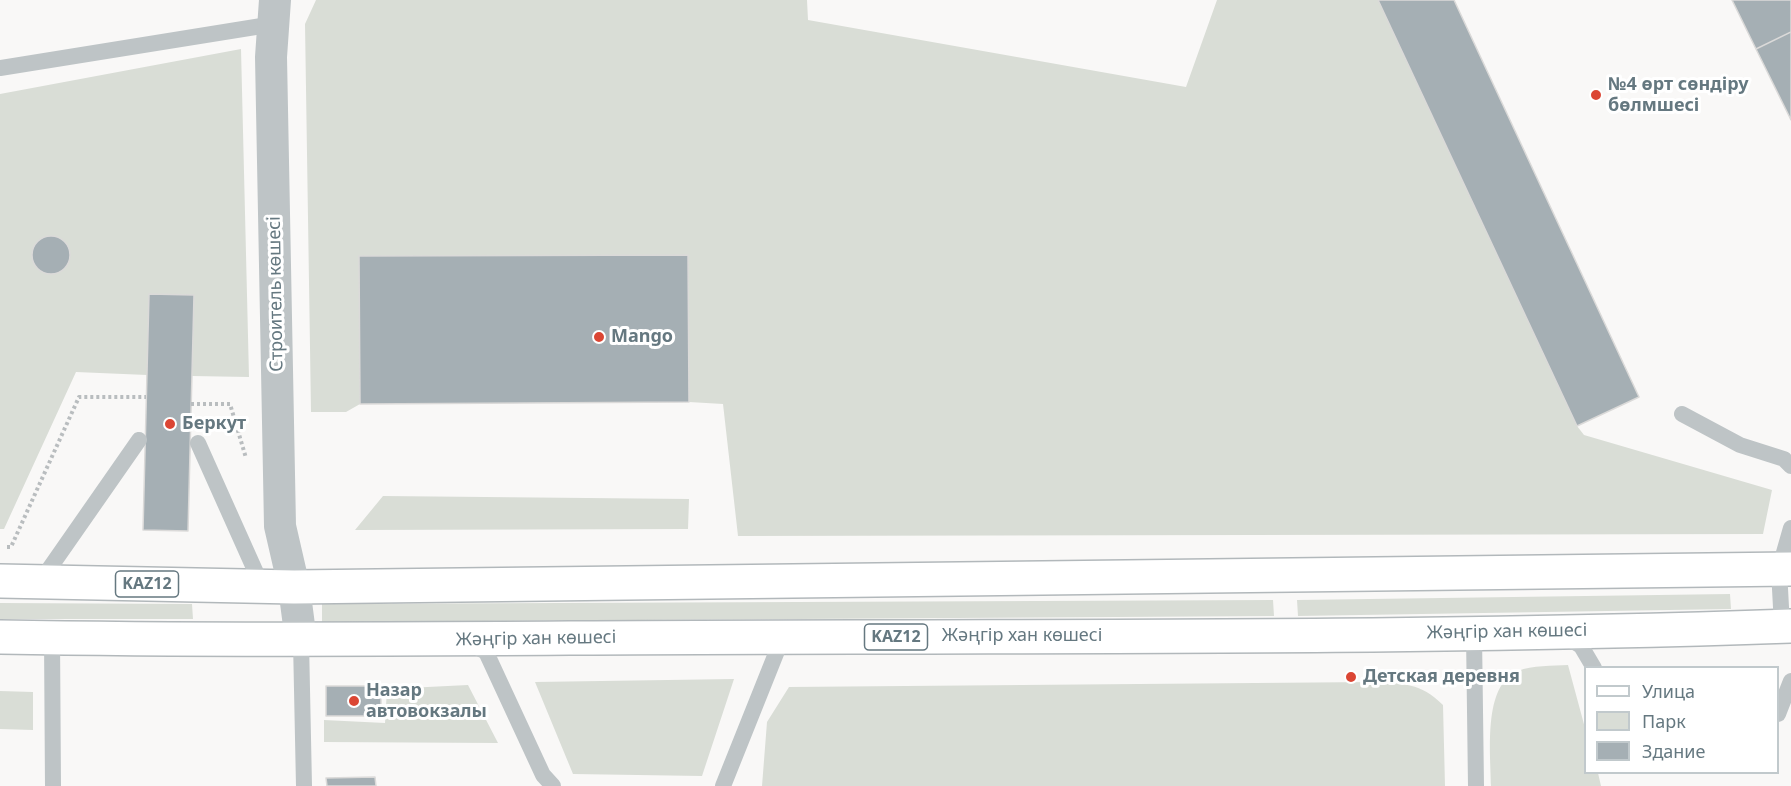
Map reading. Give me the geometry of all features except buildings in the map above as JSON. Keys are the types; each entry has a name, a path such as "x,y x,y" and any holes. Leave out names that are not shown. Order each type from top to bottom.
{"main road":[{"name":"KAZ12","path":"0,581 278,586 1785,569"},
{"name":"Жәңгір хан көшесі","path":"0,637 301,641 1474,634 1787,626"}],"street":[{"name":"Строитель көшесі","path":"274,12 271,69 280,526 278,586 301,641"}],"lane":[{"path":"0,68 274,12"},
{"path":"1682,414 1740,445 1784,459 1791,466"},
{"path":"40,582 139,440"},
{"path":"198,443 278,586"},
{"path":"1787,626 1785,569 1791,528"},
{"path":"1544,631 1557,633 1574,640 1589,656 1593,666"},
{"path":"1474,634 1476,786"},
{"path":"723,786 779,646 796,637"},
{"path":"52,638 53,786"},
{"path":"463,640 486,652 543,775 553,786"},
{"path":"301,641 304,786"},
{"path":"1779,711 1791,681"}],"path":[{"path":"0,547 11,547 80,397 146,397"},
{"path":"191,404 230,404 246,459"}],"green space":[{"path":"316,0 807,0 808,20 1186,87 1217,0 1378,0 1577,426 1584,435 1772,490 1763,534 738,536 723,404 689,402 687,255 359,256 360,404 346,412 311,412 305,24"},
{"path":"241,49 249,377 192,376 194,295 149,294 147,375 76,372 4,529 0,529 0,94"},
{"path":"383,496 689,499 688,529 355,530"},
{"path":"1730,594 1731,609 1298,616 1297,600"},
{"path":"1273,600 1274,616 322,622 322,604"},
{"path":"0,603 192,604 193,619 0,619"},
{"path":"1568,665 1584,724 1584,774 1598,774 1601,786 1491,786 1491,722 1499,691 1507,679 1518,671 1536,667"},
{"path":"734,679 702,776 573,774 535,682"},
{"path":"1372,682 1402,684 1419,688 1435,697 1443,705 1445,786 762,786 767,722 789,687"},
{"path":"468,685 498,743 324,742 324,720 385,723 387,689"},
{"path":"0,691 33,692 33,730 0,729"}],"place":[{"name":"№4 өрт сөндіру бөлмшесі","path":"1596,95"},
{"name":"Mango","path":"599,337"},
{"name":"Беркут","path":"170,424"},
{"name":"Детская деревня","path":"1351,677"},
{"name":"Назар автовокзалы","path":"354,701"}]}
